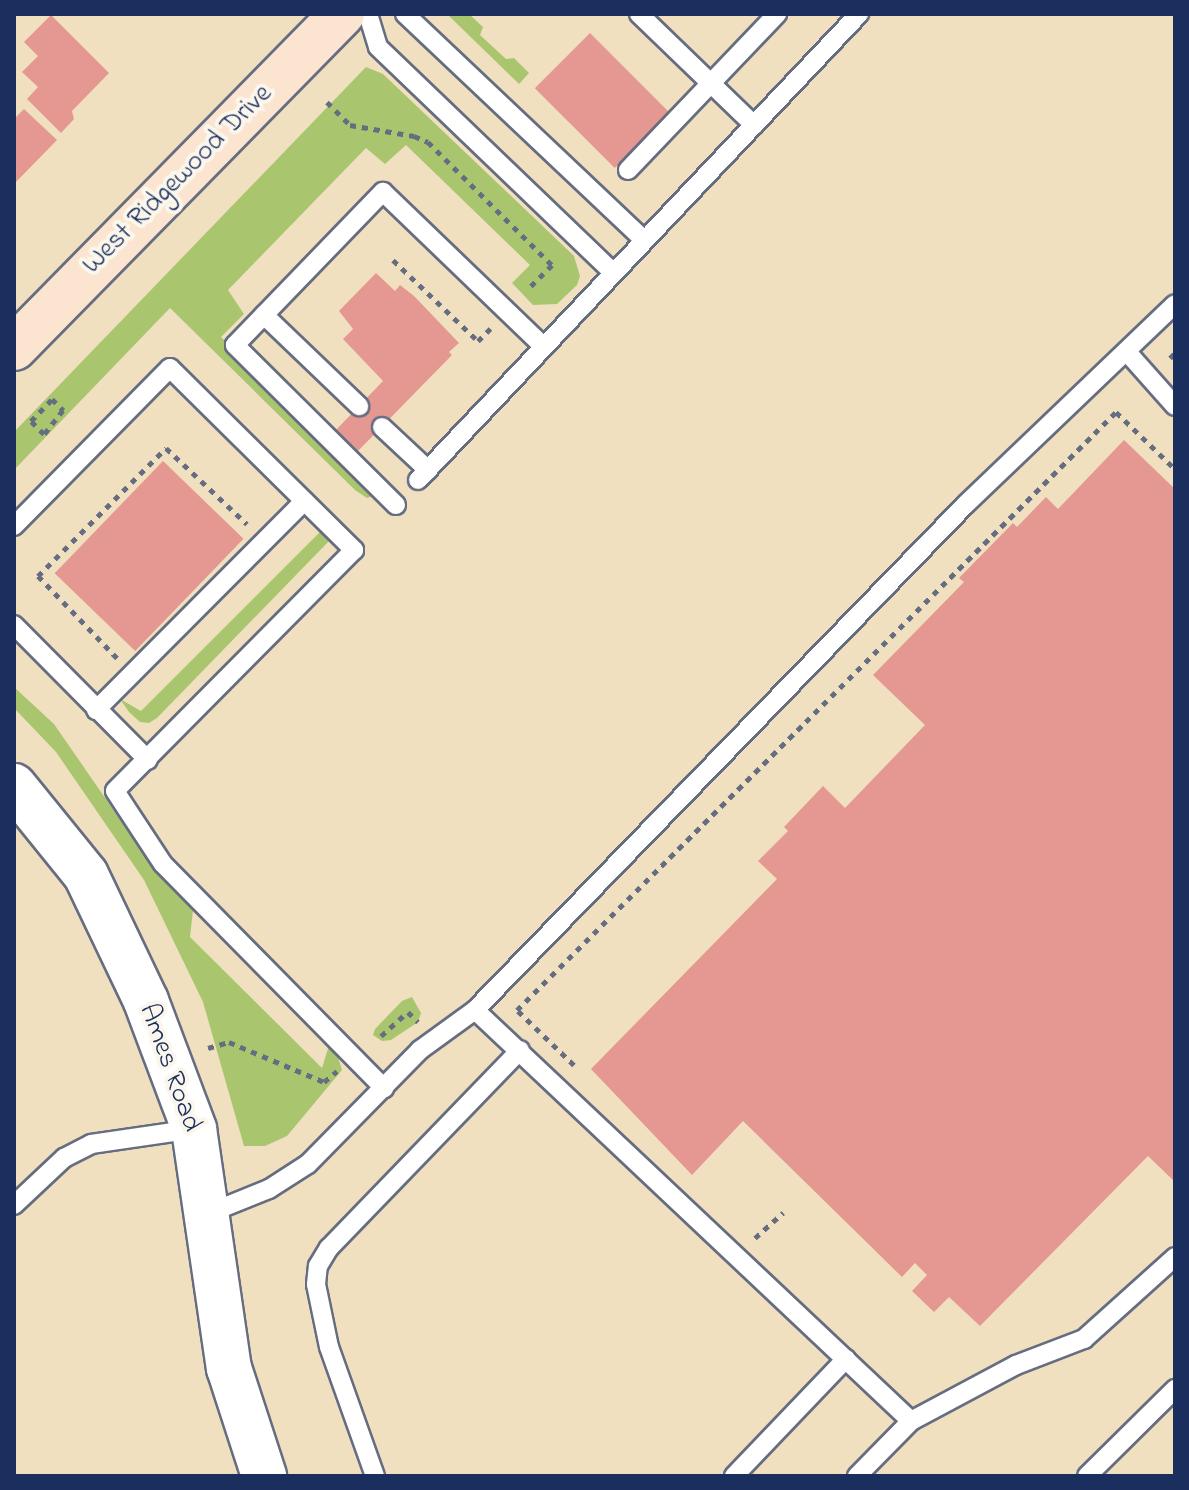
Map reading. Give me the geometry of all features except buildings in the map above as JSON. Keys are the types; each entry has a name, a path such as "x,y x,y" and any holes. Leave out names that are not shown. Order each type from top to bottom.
{"main road":[{"name":"West Ridgewood Drive","path":"14,348 342,14"}],"street":[{"name":"Ames Road","path":"14,786 86,875 146,1001 194,1129 229,1368 264,1476"}],"lane":[{"path":"368,14 378,47 613,272"},
{"path":"405,14 644,240"},
{"path":"639,14 754,125"},
{"path":"628,170 777,14"},
{"path":"382,427 423,475 542,345 859,14"},
{"path":"396,505 235,345 383,192 542,345"},
{"path":"205,1215 269,1189 308,1164 420,1050 475,1010 966,504 1175,304"},
{"path":"264,315 359,406"},
{"path":"1127,352 1175,406"},
{"path":"14,526 170,368 354,550 115,791 163,864 384,1088"},
{"path":"96,710 304,501"},
{"path":"14,625 148,760"},
{"path":"475,1010 911,1421"},
{"path":"375,1476 329,1347 316,1284 318,1266 329,1248 520,1050"},
{"path":"14,1205 64,1158 91,1144 194,1129"},
{"path":"857,1476 911,1421 1016,1365 1084,1339 1175,1257"},
{"path":"734,1476 846,1359"},
{"path":"1087,1476 1175,1389"}],"path":[{"path":"327,102 350,125 414,136 428,142 552,265 529,288"},
{"path":"393,260 478,341 491,327"},
{"path":"52,399 63,410 44,434 31,421 52,399"},
{"path":"586,1076 517,1010 1116,412 1175,469"},
{"path":"118,659 38,576 166,448 248,525"},
{"path":"381,1036 408,1012 418,1022"},
{"path":"208,1048 229,1042 324,1082 344,1066"},
{"path":"745,1229 756,1240 783,1213"}],"green space":[{"path":"447,14 469,14 483,27 480,35 506,59 514,58 529,73 519,84"},
{"path":"366,67 383,74 574,256 580,276 577,285 557,304 533,305 512,283 530,265 406,145 385,164 366,148 228,290 244,314 221,337 369,482 373,496 367,498 355,490 170,308 14,470 14,432"},
{"path":"323,529 331,534 329,541 157,718 149,723 140,722 129,712 120,699 141,711"},
{"path":"14,687 54,724 121,821 193,910 190,937 322,1068 330,1042 334,1044 342,1070 287,1136 265,1146 244,1146 203,1002 144,880 56,752 14,708"},
{"path":"412,997 421,1013 418,1022 391,1040 382,1041 373,1035 402,1001"}]}
